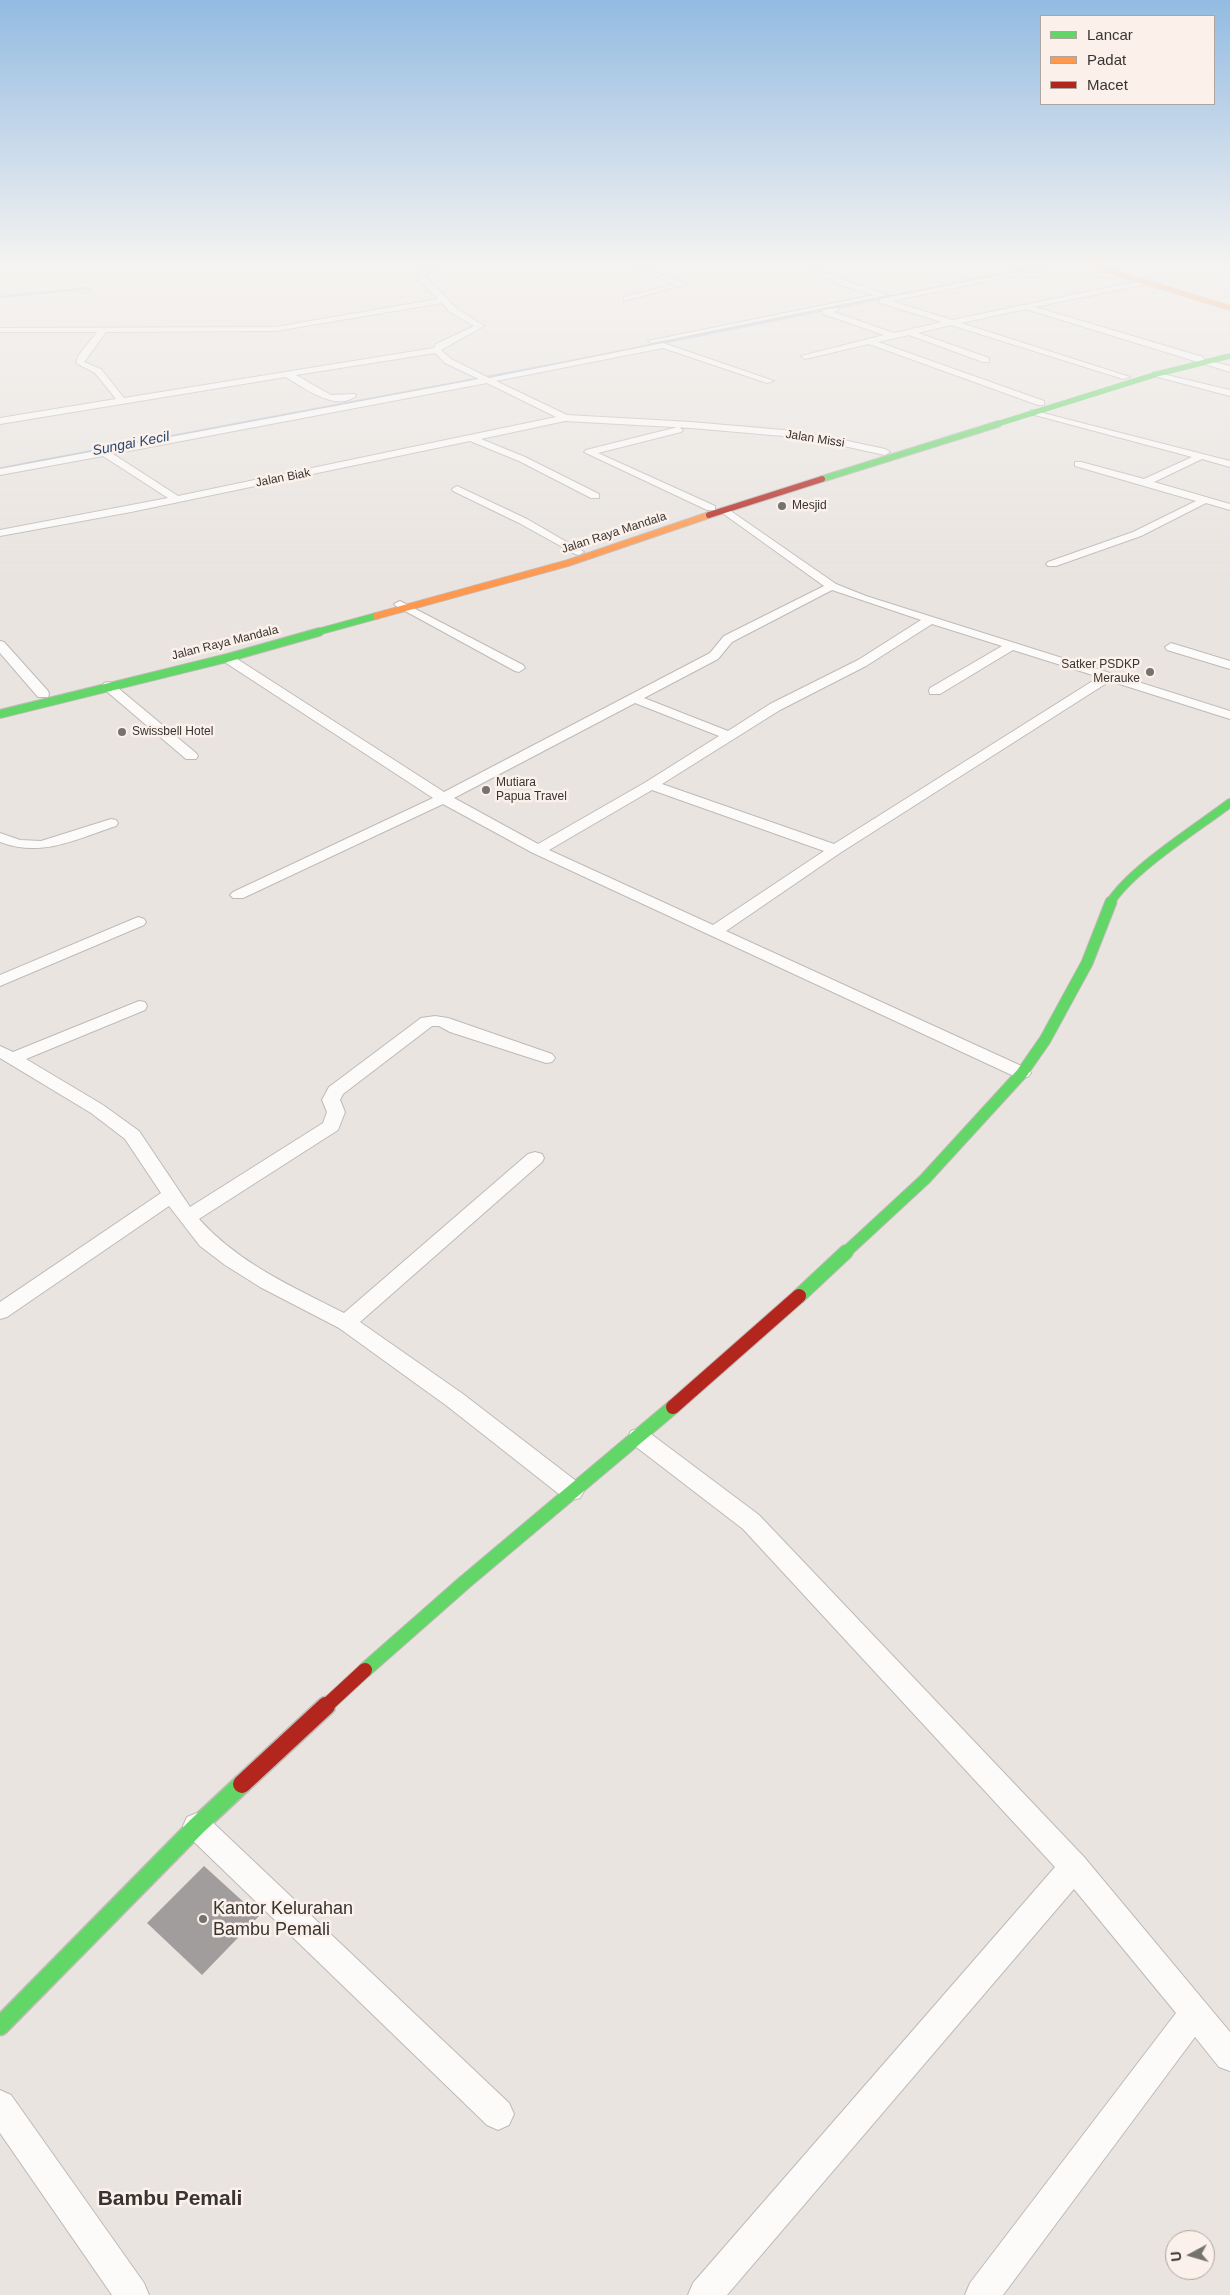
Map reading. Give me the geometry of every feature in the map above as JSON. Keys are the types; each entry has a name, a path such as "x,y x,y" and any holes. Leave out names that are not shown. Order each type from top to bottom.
{"main road":[{"name":"Jalan Raya Mandala","path":"1061,400 1126,377 1152,371"},
{"name":"Jalan Raya Mandala","path":"0,714 227,658 404,606 579,552 885,452 1166,371"},
{"name":"Jalan Raya Mandala","path":"0,705 404,606 568,563 1038,407"},
{"path":"0,2026 197,1826 328,1703 465,1582 639,1437 765,1327 925,1179 1022,1073 1045,1040 1088,962 1110,904 1117,892 1151,862 1230,803"}],"street":[{"path":"98,371 122,401"},
{"path":"0,421 305,371"},
{"name":"Jalan Missi","path":"468,371 565,418 691,425 796,435 885,452"},
{"path":"0,472 509,371"},
{"path":"450,375 479,377 513,371"},
{"path":"743,371 770,380"},
{"path":"946,371 1038,407 1230,464"},
{"path":"1107,371 1126,377"},
{"path":"287,374 329,398 340,398 362,393"},
{"path":"1157,374 1230,392"},
{"name":"Jalan Biak","path":"0,533 176,500 565,418"},
{"path":"691,425 668,433 589,452 711,508"},
{"path":"471,438 522,459 595,496"},
{"path":"104,452 176,500"},
{"path":"1144,483 1201,456"},
{"path":"1078,464 1230,507"},
{"path":"457,489 524,521 579,552"},
{"path":"1052,564 1137,534 1205,500"},
{"path":"725,510 832,586 928,621 1230,715"},
{"path":"238,895 443,798 714,656 728,639 832,586"},
{"path":"404,606 519,668"},
{"path":"538,850 651,785 775,707 862,663 928,621"},
{"path":"0,645 42,694"},
{"path":"935,691 1010,647"},
{"path":"1171,647 1230,665"},
{"path":"227,658 443,798 538,850 1022,1073"},
{"path":"713,932 835,850 1108,677"},
{"path":"108,686 191,756"},
{"path":"634,698 728,736"},
{"path":"651,785 835,850"},
{"path":"0,838 18,844 42,845 111,823"},
{"path":"0,981 138,922"},
{"path":"7,1054 139,1006"},
{"path":"187,1218 331,1126 336,1112 331,1100 335,1091 427,1022 436,1020 446,1022 456,1028 546,1058"},
{"path":"7,1054 97,1109 132,1135 187,1218 207,1241 232,1260 267,1282 346,1323 455,1400 572,1491"},
{"path":"346,1323 535,1158"},
{"path":"0,1312 172,1195"},
{"path":"639,1437 751,1522 1074,1867 1230,2056"},
{"path":"197,1826 498,2114"},
{"path":"705,2295 1074,1867"},
{"path":"982,2295 1194,2014"},
{"path":"0,2106 132,2295"}],"building":[{"name":"Kantor Kelurahan Bambu Pemali","path":"204,1866 259,1916 202,1975 147,1923"}],"waterway":[{"name":"Sungai Kecil","path":"231,425 518,371"},
{"name":"Sungai Kecil","path":"41,461 238,424"},
{"name":"Sungai Kecil","path":"0,469 45,460"}],"traffic: fast":[{"path":"822,479 1169,371"},
{"path":"0,714 227,658 376,616"},
{"path":"799,1296 925,1179 1022,1073 1045,1040 1087,963 1110,904 1117,892 1151,862 1230,803"},
{"path":"365,1670 465,1582 673,1407"},
{"path":"0,2026 197,1826 242,1784"}],"traffic: slow":[{"path":"376,616 568,563 709,515"}],"traffic: jam":[{"path":"709,515 822,479"},
{"path":"673,1407 799,1296"},
{"path":"242,1784 365,1670"}],"place":[{"name":"Mesjid","path":"782,506"},
{"name":"Satker PSDKP Merauke","path":"1150,672"},
{"name":"Swissbell Hotel","path":"122,732"},
{"name":"Mutiara Papua Travel","path":"486,790"},
{"name":"Kantor Kelurahan Bambu Pemali","path":"203,1919"}],"district":[{"name":"Bambu Pemali","path":"170,2199"}]}
